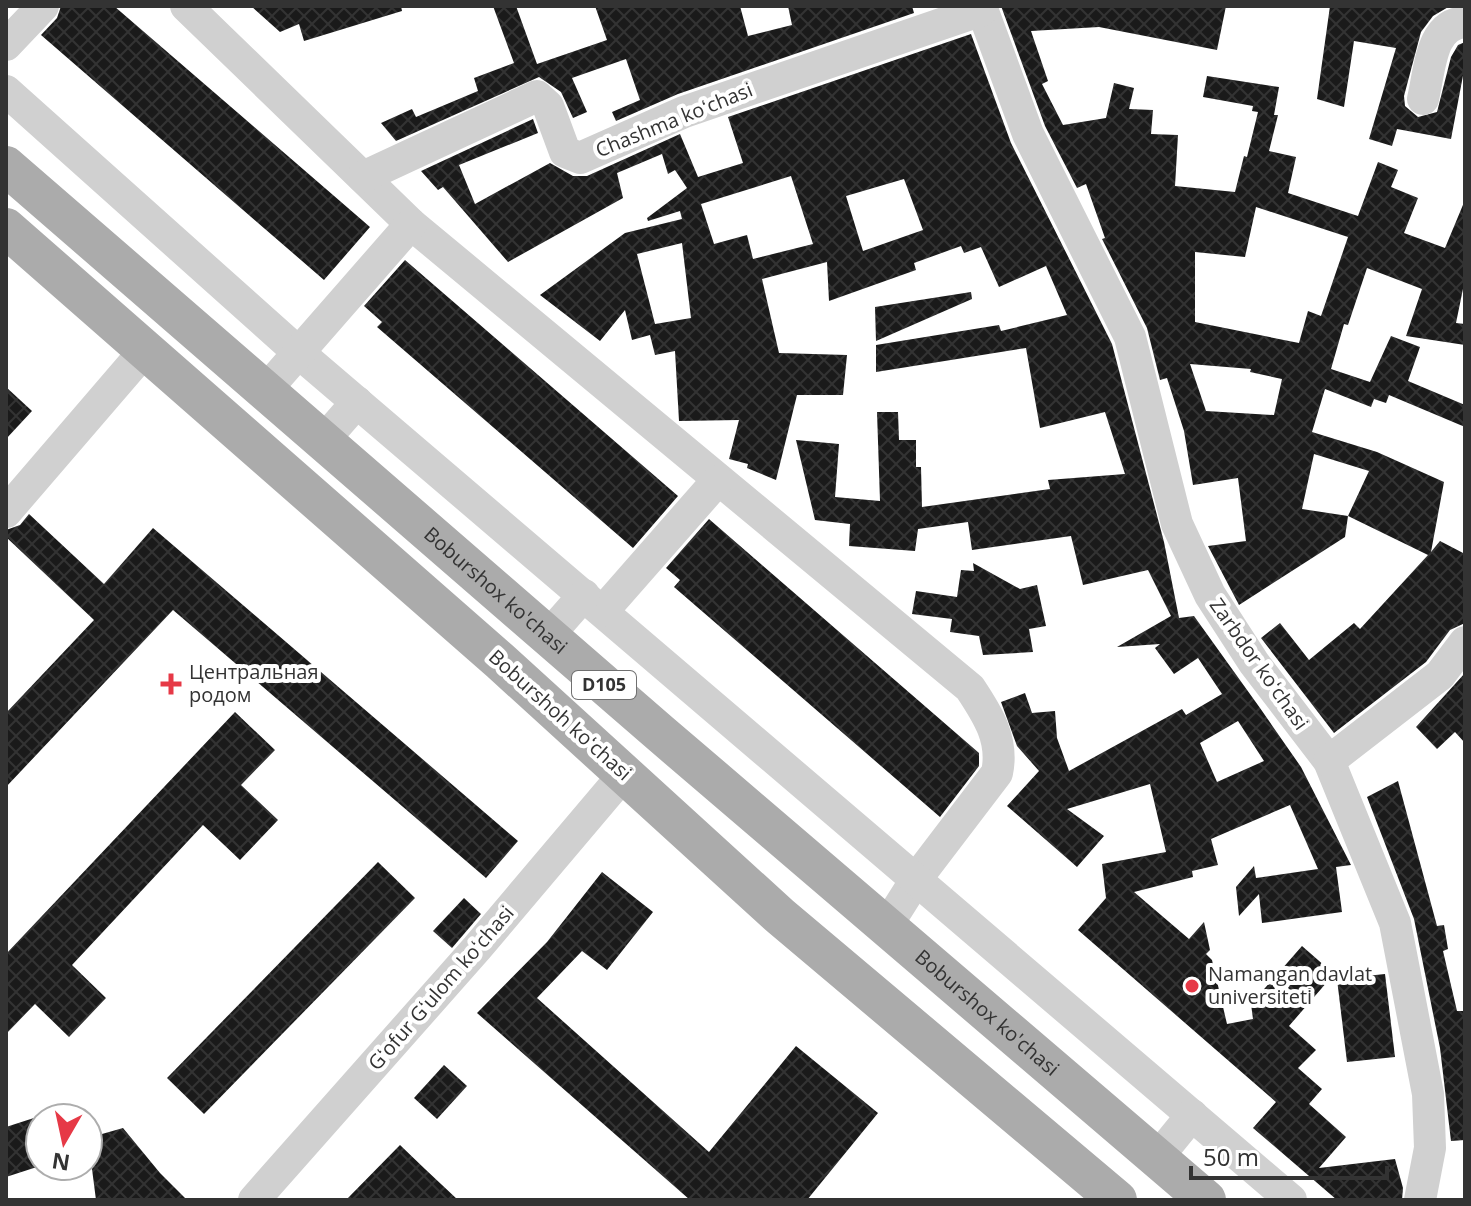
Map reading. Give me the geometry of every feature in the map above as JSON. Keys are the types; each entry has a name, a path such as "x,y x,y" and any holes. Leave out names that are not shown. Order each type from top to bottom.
{"main road":[{"name":"Boburshox ko'chasi","path":"6,166 660,733 1206,1200"},
{"name":"Boburshoh koʻchasi","path":"6,228 147,348 625,773 780,916 1117,1200"},
{"path":"625,773 660,733"}],"street":[{"path":"6,45 43,6"},
{"path":"186,6 411,224 970,688 992,721 1001,756 997,773 917,878 886,927"},
{"name":"Chashma koʻchasi","path":"363,177 537,96 548,106 565,152 580,158 684,112 982,8"},
{"name":"Zarbdor koʻchasi","path":"982,8 1028,134 1130,337 1177,524 1210,595 1254,663 1329,761 1395,923 1428,1094 1430,1148 1420,1200"},
{"path":"1423,99 1440,32 1450,23 1465,22"},
{"path":"6,91 299,353 1291,1200"},
{"path":"265,391 411,224"},
{"path":"6,512 147,348"},
{"path":"323,441 357,402"},
{"path":"548,636 594,603 717,481"},
{"path":"1329,761 1440,675 1465,642"},
{"name":"Gʻofur Gʻulom koʻchasi","path":"254,1200 477,948 625,773"},
{"path":"1157,1158 1192,1115"}],"building":[{"path":"61,6 114,6 370,227 324,280 41,35 57,18"},
{"path":"251,6 401,6 402,11 304,41 299,24 280,32"},
{"path":"493,6 516,6 537,64 607,40 595,6 740,6 748,36 792,25 788,6 912,6 914,13 678,94 616,121 612,112 640,100 626,59 572,78 587,112 573,118 561,92 539,77 396,141 381,123 412,109 416,117 478,91 474,78 514,63"},
{"path":"1001,6 1226,6 1217,50 1099,27 1031,31 1048,81 1042,84 1063,125 1106,118 1114,83 1134,88 1129,109 1153,110 1151,134 1178,135 1175,186 1235,192 1258,112 1252,111 1253,106 1203,97 1207,76 1279,87 1274,115 1278,115 1269,151 1296,157 1288,193 1358,216 1378,162 1398,170 1391,187 1418,198 1404,233 1445,248 1465,200 1465,279 1456,323 1465,324 1465,345 1406,336 1422,289 1367,268 1348,325 1344,324 1331,369 1370,382 1391,336 1420,347 1408,381 1465,405 1465,427 1389,395 1386,403 1374,399 1371,407 1325,389 1312,432 1377,452 1444,482 1431,552 1440,541 1465,554 1465,623 1450,630 1426,662 1334,733 1261,638 1280,623 1309,660 1354,623 1360,629 1428,555 1348,516 1345,537 1239,605 1208,546 1246,541 1238,478 1193,485 1184,431 1167,378 1160,380 1147,328 1102,239 1105,238 1086,184 1077,188 1045,126","holes":["1256,207 1348,237 1321,316 1308,311 1299,343 1195,322 1195,252 1245,257","1190,364 1251,369 1250,372 1282,379 1274,415 1206,411","1314,454 1369,471 1348,516 1302,509"]},
{"path":"1330,6 1450,6 1433,16 1421,32 1404,96 1405,106 1418,117 1437,112 1451,57 1458,45 1465,42 1465,65 1451,139 1397,129 1392,146 1369,139 1396,48 1354,41 1344,107 1317,99"},
{"path":"971,34 1011,143 1112,344 1164,542 1179,618 1194,616 1260,708 1301,767 1351,865 1336,867 1342,912 1262,923 1259,894 1239,916 1236,887 1254,866 1256,878 1318,869 1290,805 1211,839 1218,865 1192,871 1193,877 1134,892 1189,939 1204,922 1210,950 1206,954 1212,960 1227,1024 1253,1019 1251,1004 1302,946 1334,974 1289,1026 1316,1050 1298,1068 1322,1089 1309,1104 1346,1137 1319,1168 1395,1159 1403,1188 1402,1200 1337,1200 1253,1128 1276,1102 1078,930 1106,898 1102,864 1166,852 1150,784 1067,809 1104,836 1077,867 1007,806 1039,771 1017,746 1001,702 1025,693 1032,713 1055,711 1057,738 1069,771 1182,709 1186,715 1222,694 1198,658 1174,674 1155,648 1160,644 1117,647 1171,616 1148,570 1083,585 1071,536 972,550 968,522 918,529 915,551 849,546 850,524 815,520 796,440 839,444 835,497 880,501 877,412 898,412 899,440 916,440 916,467 921,467 922,507 1050,489 1048,480 1125,474 1105,412 1040,428 1026,348 876,372 876,345 999,325 1001,331 1067,315 1046,266 999,287 981,247 964,253 961,246 914,263 916,270 829,301 827,262 762,279 779,353 847,355 843,395 797,395 776,480 747,468 748,464 729,459 739,420 679,421 675,351 655,355 650,335 632,340 625,310 600,341 540,295 625,233 682,219 680,211 648,221 647,218 687,188 675,170 668,174 662,154 617,173 623,198 508,262 443,187 438,190 421,171 533,119 538,133 459,165 475,204 550,163 573,176 587,176 680,134 698,177 743,163 728,117","holes":["791,176 813,244 753,259 747,235 714,244 701,204","904,179 923,230 863,251 846,196","682,243 691,318 655,324 637,254","1238,721 1264,761 1217,782 1200,743"]},
{"path":"405,260 678,496 633,548 377,327 382,322 364,306"},
{"path":"971,292 972,299 876,341 875,307"},
{"path":"6,387 32,411 6,439"},
{"path":"29,514 104,584 153,528 518,841 486,878 173,610 6,787 6,713 94,620 6,537 6,530 20,525"},
{"path":"709,519 979,753 979,766 940,817 674,587 680,580 666,568"},
{"path":"973,563 1020,589 1037,585 1046,626 1029,629 1033,652 983,655 979,636 950,632 952,619 912,614 916,591 957,597 961,570 974,571"},
{"path":"1465,673 1465,743 1455,732 1437,749 1416,727"},
{"path":"235,712 275,750 241,785 278,820 240,860 203,825 72,965 106,998 69,1037 35,1004 6,1034 6,954"},
{"path":"1398,781 1437,926 1444,925 1448,949 1443,951 1457,1011 1465,1011 1465,1140 1451,1141 1440,1048 1414,919 1367,797"},
{"path":"378,862 415,898 204,1114 167,1078"},
{"path":"602,872 653,912 607,970 582,951 537,998 709,1152 796,1046 878,1113 807,1200 690,1200 477,1013 547,942"},
{"path":"464,898 481,914 452,948 433,931"},
{"path":"1385,974 1395,1057 1347,1062 1337,979"},
{"path":"444,1065 467,1086 437,1119 414,1098"},
{"path":"24,1121 24,1171 6,1177 6,1127"},
{"path":"123,1128 187,1200 96,1200 94,1182 104,1182 104,1133"},
{"path":"400,1145 425,1169 458,1200 346,1200"}],"place":[{"name":"Центральная родом","path":"171,684"},
{"name":"Namangan davlat universiteti","path":"1192,986"}]}
